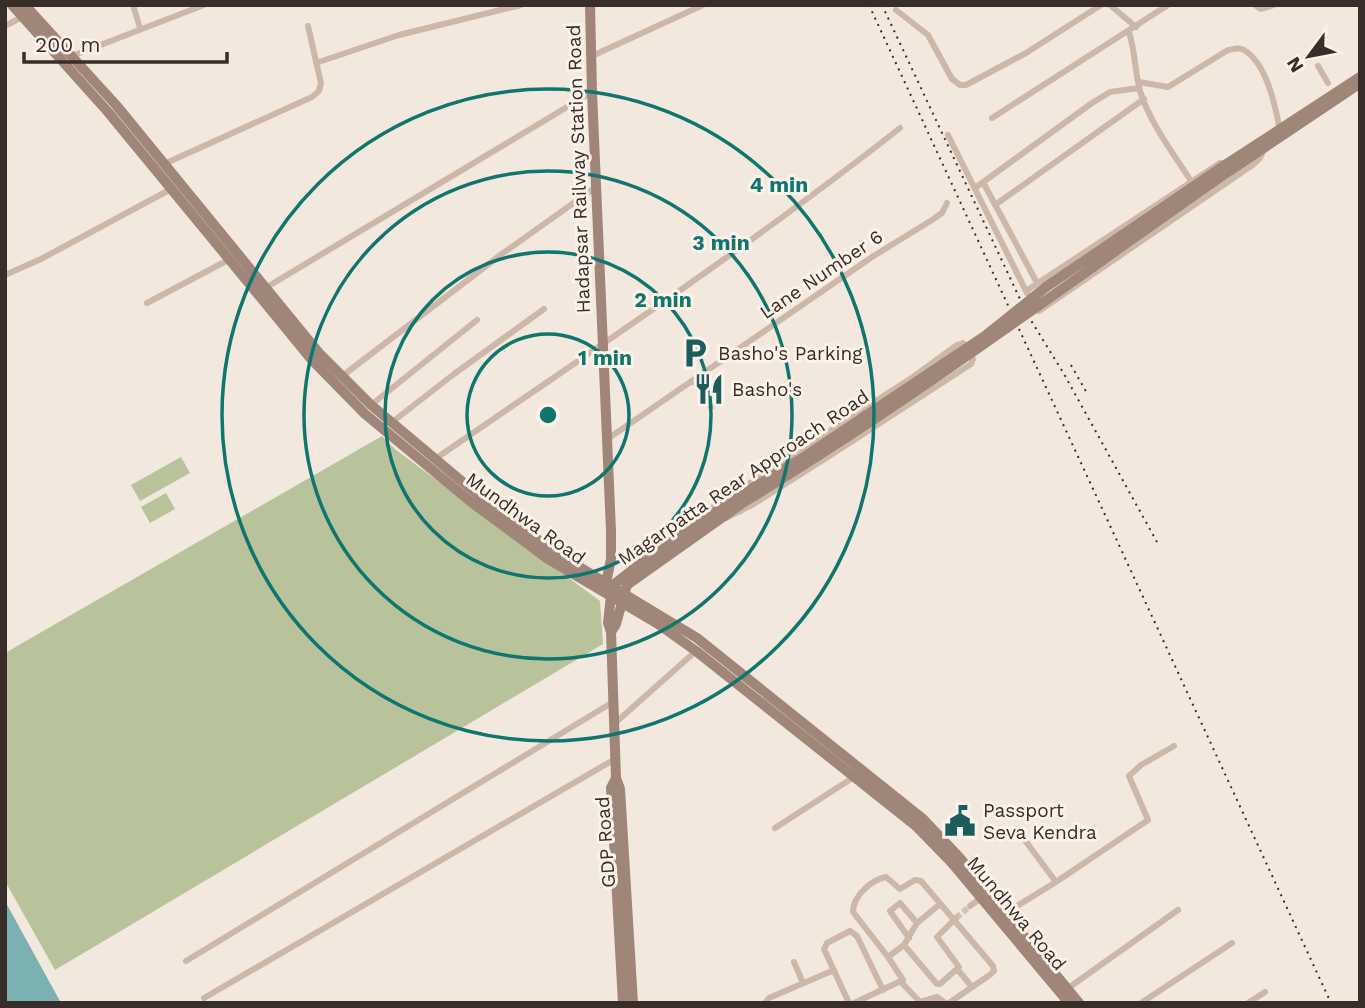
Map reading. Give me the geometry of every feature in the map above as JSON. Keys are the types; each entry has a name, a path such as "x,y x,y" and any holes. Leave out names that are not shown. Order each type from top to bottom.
{"main road":[{"name":"Mundhwa Road","path":"12,5 26,11 72,56 164,164 176,186 230,260 312,360 511,533 548,559 609,588"},
{"name":"Hadapsar Railway Station Road","path":"590,5 611,531 609,588"},
{"name":"Mundhwa Road","path":"26,11 108,112 267,287 341,377 373,411 526,531 750,687 959,857 1069,1003"},
{"name":"Magarpatta Rear Approach Road","path":"1264,145 1280,130 1360,77"},
{"name":"Magarpatta Rear Approach Road","path":"609,588 695,526 809,462 943,374 1228,168 1360,84"},
{"name":"Magarpatta Rear Approach Road","path":"611,632 616,624 622,598 634,579 717,521 741,499"},
{"path":"609,588 608,623 611,632 616,779"},
{"name":"Mundhwa Road","path":"622,598 697,638 853,777 919,823 981,898 1002,915 1079,1003"},
{"name":"GDP Road","path":"616,779 611,788 623,1003"},
{"name":"GDP Road","path":"616,779 620,789 633,1003"}],"street":[{"path":"132,5 140,29"},
{"path":"72,56 204,5"},
{"path":"316,63 399,35 520,5"},
{"path":"592,56 702,5"},
{"path":"896,10 928,35 952,79 960,85 966,85 1026,52 1101,5"},
{"path":"1110,5 1132,29 1139,85 1150,115 1191,181"},
{"path":"992,118 1168,5"},
{"path":"1255,5 1261,9 1274,5"},
{"path":"5,26 26,11"},
{"path":"164,164 312,97 319,91 321,83 308,26"},
{"path":"975,188 1101,97 1119,89 1139,85 1168,87 1228,50 1238,48 1245,50 1258,64 1280,130"},
{"path":"1318,66 1328,83"},
{"path":"267,287 592,92"},
{"path":"995,205 1144,99"},
{"path":"435,458 694,283 831,183 900,128"},
{"path":"948,135 1026,291 1037,310 1042,310 1254,164 1264,145 1254,143 1238,151 1026,291"},
{"path":"983,182 1037,283"},
{"path":"5,275 41,259 176,186"},
{"path":"341,377 499,256 596,187"},
{"name":"Lane Number 6","path":"606,440 872,257 933,220 942,213 947,203"},
{"path":"147,303 230,260"},
{"path":"391,423 454,373 544,309"},
{"path":"373,411 477,320"},
{"path":"695,526 710,509 903,384 957,345 965,345 973,359 971,364 752,505 717,521"},
{"path":"694,381 711,407"},
{"path":"614,724 696,651"},
{"path":"186,961 613,702"},
{"path":"1002,915 1148,820 1129,776 1141,765 1174,746"},
{"path":"204,998 615,759"},
{"path":"775,828 853,777"},
{"path":"1021,835 1056,882"},
{"path":"886,877 901,889 915,880 920,881 939,905 954,919 994,971 947,1003 937,997 920,1002 901,982 902,978 888,957 855,916 853,905 857,896 886,877"},
{"path":"970,906 981,898"},
{"path":"917,923 900,903 890,911 906,941 937,984 958,970"},
{"path":"888,957 906,941 917,923 939,905"},
{"path":"1067,989 1178,910"},
{"path":"954,919 937,937 972,988"},
{"path":"883,990 854,933 850,931 824,945 852,1003 883,990 901,982"},
{"path":"1141,1003 1232,943"},
{"path":"794,962 803,983"},
{"path":"765,1003 769,998 834,970"},
{"path":"1248,1003 1265,992"}],"green space":[{"path":"382,436 396,450 600,601 603,644 55,970 5,881 5,653"},
{"path":"181,457 190,473 140,501 131,485"},
{"path":"166,493 175,509 150,523 141,507"}],"water":[{"path":"5,901 61,1003 5,1003"}],"tunnel":[{"path":"956,918 970,906"}],"railway":[{"path":"869,5 1331,1003"},
{"path":"882,5 1027,314 1064,374 1157,542"},
{"path":"1071,365 1088,395"}],"place":[{"name":"Basho's Parking","path":"695,353"},
{"name":"Basho's","path":"709,389"},
{"name":"Passport Seva Kendra","path":"960,821"}]}
